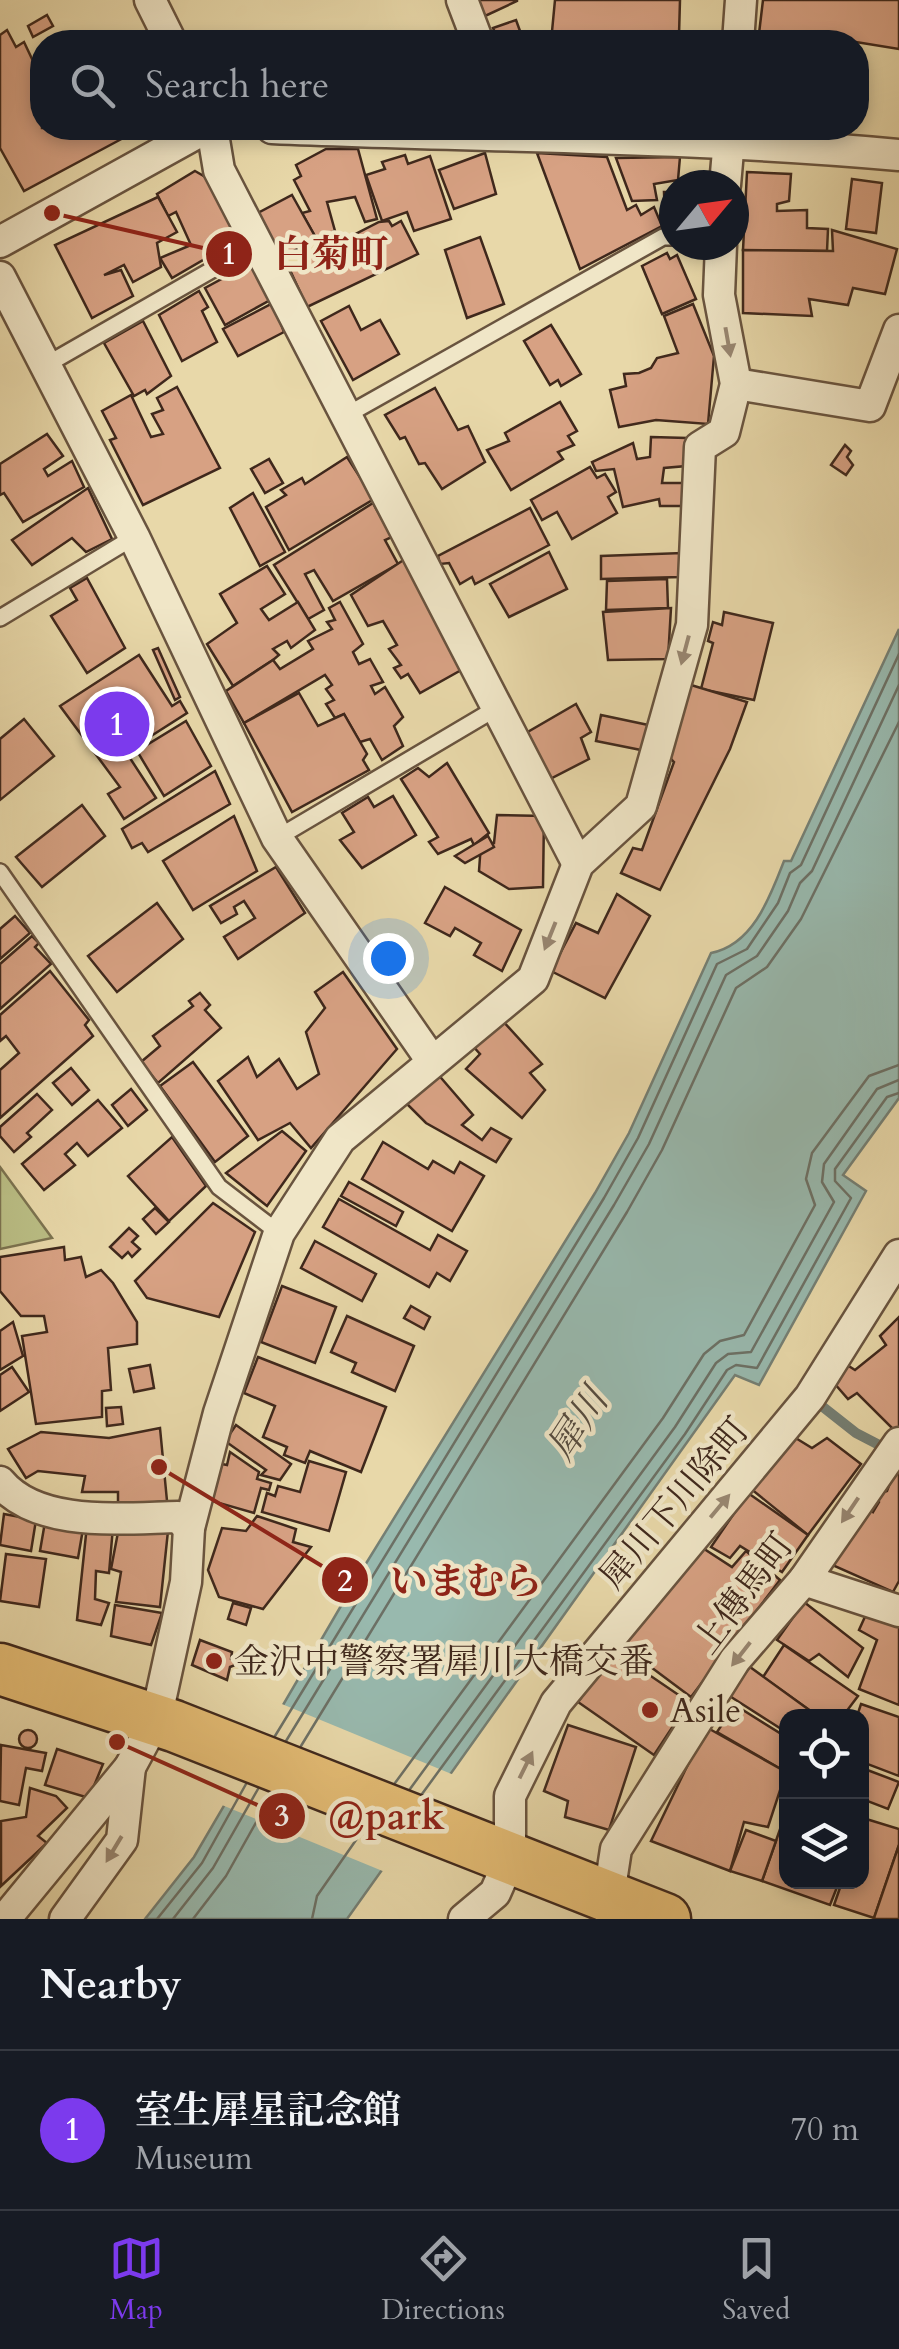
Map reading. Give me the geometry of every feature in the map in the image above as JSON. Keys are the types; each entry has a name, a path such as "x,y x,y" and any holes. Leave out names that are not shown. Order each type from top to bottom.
{"highway":[{"path":"0,1668 165,1723 495,1852 606,1910 665,1919"}],"street":[{"path":"150,0 165,30"},
{"path":"462,0 473,30"},
{"path":"739,30 742,0"},
{"path":"0,242 187,140"},
{"path":"212,140 220,170 257,244 500,706 578,864"},
{"path":"726,170 729,140"},
{"path":"780,140 899,154"},
{"path":"5,1919 165,1723 186,1582 189,1528 219,1413 279,1233 340,1139 533,979 578,864 642,806 692,624 700,447 724,432 736,384 719,294 720,260"},
{"path":"0,277 134,537 277,838 432,1061"},
{"path":"736,384 870,406 899,330"},
{"name":"犀川下川除町","path":"495,1852 510,1796 556,1702 810,1397 899,1255"},
{"name":"上傳馬町","path":"606,1910 616,1849 735,1660 804,1580 899,1443"},
{"path":"0,1482 24,1504 107,1519 178,1517 189,1528"},
{"path":"804,1580 899,1612"},
{"path":"66,1919 122,1840 130,1767"},
{"path":"464,1919 495,1893 495,1852"}],"lane":[{"path":"345,416 659,239"},
{"path":"46,364 257,244"},
{"path":"0,618 134,537"},
{"path":"277,838 500,706"},
{"path":"0,872 220,1187 279,1233"}],"green space":[{"path":"0,1167 52,1238 0,1249"}],"water":[{"name":"犀川","path":"899,629 899,1098 843,1175 866,1191 759,1385 735,1375 347,1919 145,1919 194,1857 362,1570 595,1193 629,1133 711,953 738,940 758,918 784,861 791,861"}],"pier":[{"path":"277,1702 454,1775 385,1872 217,1803"}],"building":[{"path":"478,0 517,0 517,1 485,16"},
{"path":"555,0 680,0 679,30 552,30"},
{"path":"763,0 899,0 899,49 869,44 869,30 759,30"},
{"path":"47,15 53,26 30,30 28,26"},
{"path":"516,20 520,30 494,30"},
{"path":"7,30 16,47 24,42 30,55 30,140 120,140 24,191 0,148 0,35"},
{"path":"326,149 358,149 377,219 365,222 355,197 327,202 335,231 316,238 302,213 310,211 294,180 301,176 296,165"},
{"path":"485,153 496,194 454,209 439,170"},
{"path":"537,153 607,157 627,210 636,205 641,215 654,207 659,219 659,228 580,269"},
{"path":"405,155 408,164 430,156 451,219 414,231 407,212 382,221 366,175 385,169 382,162"},
{"path":"680,157 679,170 659,170 659,183 654,184 657,200 632,201 616,158"},
{"path":"195,171 207,178 241,238 172,278 160,258 191,245 176,212 168,216 157,194"},
{"path":"749,172 791,174 789,201 777,204 777,211 807,210 807,228 828,229 827,251 749,250"},
{"path":"852,179 882,183 876,233 846,229"},
{"path":"292,195 316,238 280,259 256,214"},
{"path":"158,197 177,232 157,243 161,267 133,282 124,265 104,275 121,270 133,296 92,318 55,245"},
{"path":"389,221 392,226 401,221 418,254 307,307 289,268 379,222"},
{"path":"832,230 897,249 885,294 853,288 848,305 809,299 812,316 743,313 743,260 749,260 749,250 833,251"},
{"path":"480,237 504,304 467,318 445,250"},
{"path":"659,257 679,260 696,299 662,314 642,266"},
{"path":"253,262 272,299 225,325 205,288"},
{"path":"199,291 208,307 202,311 217,342 182,361 159,315"},
{"path":"275,302 284,318 280,321 284,332 238,356 223,329"},
{"path":"693,304 714,356 708,424 656,420 619,427 610,390 626,386 624,374 639,373 651,368 657,358 678,353 664,316"},
{"path":"349,306 361,330 380,320 399,354 353,380 321,321"},
{"path":"143,321 171,376 147,394 145,390 134,396 104,343"},
{"path":"551,325 581,374 561,386 558,380 550,385 524,341"},
{"path":"177,387 220,468 143,505 110,440 116,438 102,411 131,395 151,437 163,434 152,414 163,410 157,398"},
{"path":"435,388 458,430 468,426 485,462 442,489 385,415"},
{"path":"560,402 577,431 568,436 574,445 558,452 563,459 511,490 487,450 509,441 505,433"},
{"path":"47,434 63,456 44,469 48,476 72,461 84,487 23,522 4,493 0,495 0,464"},
{"path":"651,437 687,438 686,466 664,468 662,483 686,483 685,506 660,506 659,499 623,507 614,469 596,471 592,462 633,443 637,459 650,457"},
{"path":"845,445 851,451 847,457 853,465 846,475 831,465"},
{"path":"347,457 374,499 289,550 266,507 286,495 281,490 302,478 305,484"},
{"path":"269,459 283,483 265,493 251,469"},
{"path":"590,467 597,478 605,474 616,492 608,497 617,513 572,539 557,512 542,520 531,500"},
{"path":"88,488 112,539 86,552 72,538 32,565 12,540"},
{"path":"253,493 285,552 260,566 230,508"},
{"path":"373,503 392,537 385,540 398,564 333,601 314,570 305,574 324,610 308,619 274,565"},
{"path":"530,508 549,545 475,584 472,577 460,584 449,563 440,564 438,556"},
{"path":"549,552 567,589 509,617 490,584"},
{"path":"682,553 681,577 601,579 601,556"},
{"path":"408,557 463,669 420,693 408,674 401,678 394,668 401,665 389,649 397,645 383,621 368,626 351,595"},
{"path":"267,566 285,594 261,609 269,620 298,602 315,630 291,648 287,641 273,649 279,655 233,686 207,644 237,623 220,594"},
{"path":"87,578 125,648 87,673 51,616 77,600 70,588"},
{"path":"667,579 668,608 606,610 607,581"},
{"path":"340,602 363,644 353,652 359,664 370,659 383,682 371,686 375,694 385,687 403,717 394,726 403,746 382,760 370,739 360,742 344,714 335,718 326,704 334,700 326,689 332,685 325,675 244,723 226,691 273,660 280,669 313,649 308,641 332,629 327,622 335,620 329,608"},
{"path":"671,608 668,659 608,660 603,612"},
{"path":"724,612 773,623 754,700 701,689 713,643 708,641 713,622 722,625"},
{"path":"158,648 180,697 175,700 153,650"},
{"path":"139,655 172,706 180,701 187,713 126,752 156,798 124,819 108,794 120,787 60,706"},
{"path":"691,685 747,702 730,749 660,890 621,873 633,848 642,850 674,762 667,755"},
{"path":"299,693 318,726 344,714 367,754 363,760 369,770 292,812 244,723"},
{"path":"576,704 591,732 581,738 589,759 550,779 526,733"},
{"path":"601,715 653,726 646,751 596,741"},
{"path":"24,719 54,756 0,800 0,739"},
{"path":"186,721 211,766 164,796 137,751"},
{"path":"447,763 489,833 474,845 471,839 438,854 429,842 438,837 401,779 418,768 429,777"},
{"path":"215,771 230,804 148,852 142,843 132,848 122,829"},
{"path":"393,796 416,835 362,868 340,840 354,832 342,813 368,797 374,807"},
{"path":"82,805 105,836 42,887 16,857"},
{"path":"497,815 544,816 543,887 509,889 479,871 481,843 494,843"},
{"path":"234,816 257,871 193,910 163,861"},
{"path":"488,836 494,847 465,863 455,856"},
{"path":"276,867 305,913 238,959 224,937 255,918 244,901 234,907 237,914 221,923 210,906"},
{"path":"445,887 521,930 502,971 474,955 481,943 455,928 450,936 425,923"},
{"path":"617,894 650,916 605,998 551,971 576,923 598,933"},
{"path":"157,903 183,939 117,992 88,956"},
{"path":"15,916 30,933 0,959 0,929"},
{"path":"32,936 39,943 35,947 51,964 0,1009 0,964"},
{"path":"50,971 89,1020 85,1025 93,1036 0,1118 0,1070 19,1053 6,1036 0,1041 0,1015"},
{"path":"343,972 397,1049 311,1148 290,1123 258,1140 218,1081 248,1057 257,1077 279,1059 297,1089 319,1074 306,1032 325,1008 315,992"},
{"path":"200,993 210,1005 205,1010 221,1028 158,1083 141,1062 160,1046 153,1036 193,1006 189,1001"},
{"path":"501,1019 542,1064 530,1073 545,1090 522,1118 466,1069 480,1054 471,1044"},
{"path":"193,1062 248,1136 215,1162 160,1086"},
{"path":"71,1068 89,1090 72,1105 53,1083"},
{"path":"436,1072 473,1115 462,1125 482,1140 491,1128 511,1139 496,1162 426,1123 405,1102"},
{"path":"131,1089 147,1110 128,1126 112,1105"},
{"path":"37,1094 52,1110 27,1133 31,1137 14,1152 0,1136 0,1127"},
{"path":"98,1100 122,1128 88,1156 77,1143 65,1154 75,1165 44,1190 22,1164"},
{"path":"282,1131 306,1151 267,1206 226,1173"},
{"path":"172,1137 206,1186 169,1221 128,1176"},
{"path":"383,1142 428,1169 433,1161 454,1173 460,1162 484,1176 452,1231 362,1179"},
{"path":"349,1182 403,1212 396,1226 341,1196"},
{"path":"339,1199 430,1250 438,1235 467,1251 450,1281 437,1273 429,1287 323,1227"},
{"path":"213,1203 255,1232 219,1317 147,1298 135,1281"},
{"path":"155,1208 169,1222 156,1234 143,1219"},
{"path":"129,1228 138,1236 132,1242 140,1249 132,1257 128,1252 122,1258 110,1247"},
{"path":"315,1241 376,1274 362,1301 301,1268"},
{"path":"64,1247 65,1260 81,1257 86,1277 101,1270 113,1283 137,1322 137,1344 108,1348 111,1390 102,1391 102,1417 36,1424 22,1336 47,1332 44,1316 21,1316 0,1291 0,1257"},
{"path":"282,1286 336,1307 315,1363 261,1342"},
{"path":"411,1306 430,1317 424,1329 404,1318"},
{"path":"347,1316 414,1346 395,1391 352,1372 356,1363 331,1352"},
{"path":"899,1317 896,1432 857,1393 848,1399 834,1383 847,1365 855,1370 886,1345 880,1336"},
{"path":"13,1322 23,1356 0,1370 0,1331"},
{"path":"258,1357 386,1407 361,1472 310,1451 305,1463 284,1455 287,1447 263,1437 275,1406 244,1393"},
{"path":"150,1365 154,1388 134,1392 129,1369"},
{"path":"12,1367 29,1392 0,1411 0,1375"},
{"path":"121,1407 123,1424 107,1426 106,1408"},
{"path":"236,1425 291,1464 280,1480 261,1475 266,1470 225,1441"},
{"path":"160,1428 167,1501 118,1506 118,1492 82,1492 85,1476 38,1471 26,1478 8,1449 41,1432 109,1438"},
{"path":"794,1437 812,1448 827,1438 861,1464 808,1535 745,1484"},
{"path":"230,1452 259,1472 257,1479 271,1483 269,1490 261,1488 254,1513 212,1501 222,1464 227,1465"},
{"path":"309,1461 346,1472 329,1531 262,1512 267,1493 275,1496 278,1486 300,1492"},
{"path":"895,1469 899,1470 899,1581 893,1592 830,1564 866,1506 873,1512 879,1502 875,1495 887,1491"},
{"path":"748,1493 808,1535 782,1572 740,1546 730,1558 711,1547"},
{"path":"4,1514 36,1520 31,1551 0,1545"},
{"path":"257,1516 296,1529 293,1542 311,1547 263,1609 219,1597 208,1570 222,1528 246,1531"},
{"path":"45,1522 83,1529 78,1558 40,1551"},
{"path":"87,1525 113,1527 109,1573 96,1571 95,1599 109,1603 101,1625 77,1620"},
{"path":"119,1527 168,1531 160,1607 116,1602 121,1572 111,1569"},
{"path":"695,1543 732,1567 746,1551 780,1580 691,1697 620,1644"},
{"path":"6,1554 46,1559 39,1607 0,1601"},
{"path":"804,1602 863,1648 848,1677 819,1654 809,1661 777,1640"},
{"path":"233,1603 251,1608 246,1625 228,1619"},
{"path":"115,1605 162,1613 151,1645 111,1636"},
{"path":"868,1610 899,1621 899,1705 859,1689 877,1640 859,1630"},
{"name":"金沢中警察署犀川大橋交番","path":"200,1640 232,1652 231,1659 238,1664 230,1667 227,1680 192,1665"},
{"path":"784,1645 858,1696 848,1709 808,1709 763,1677"},
{"path":"614,1651 689,1702 654,1755 578,1702"},
{"path":"750,1667 808,1709 779,1709 779,1728 728,1695"},
{"path":"861,1704 899,1717 899,1776 869,1765 869,1709 859,1709"},
{"path":"735,1705 779,1733 779,1768 717,1732"},
{"path":"568,1725 636,1747 609,1830 565,1817 568,1801 544,1791"},
{"path":"706,1727 779,1768 779,1793 768,1827 744,1822 730,1871 651,1841"},
{"path":"28,1730 37,1739 28,1748 19,1739"},
{"path":"1,1745 46,1753 42,1771 26,1768 19,1805 0,1801"},
{"path":"57,1749 103,1764 89,1798 45,1785"},
{"path":"869,1771 899,1782 888,1809 869,1802"},
{"path":"30,1788 56,1796 67,1808 38,1836 47,1843 1,1886 1,1821 26,1817"},
{"path":"869,1820 899,1829 899,1845 874,1918 834,1905 840,1889 869,1889"},
{"path":"746,1830 776,1841 762,1881 730,1871"},
{"path":"779,1832 779,1887 762,1881"},
{"path":"899,1845 899,1919 876,1919 874,1918"},
{"path":"785,1889 836,1889 830,1905"}],"waterway":[{"path":"823,1407 856,1433 883,1447"}],"place":[{"name":"白菊町","path":"52,213"},
{"name":"室生犀星記念館","path":"117,724"},
{"name":"いまむら","path":"159,1467"},
{"name":"金沢中警察署犀川大橋交番","path":"214,1661"},
{"name":"Asile","path":"650,1710"},
{"name":"@park","path":"117,1742"}]}
